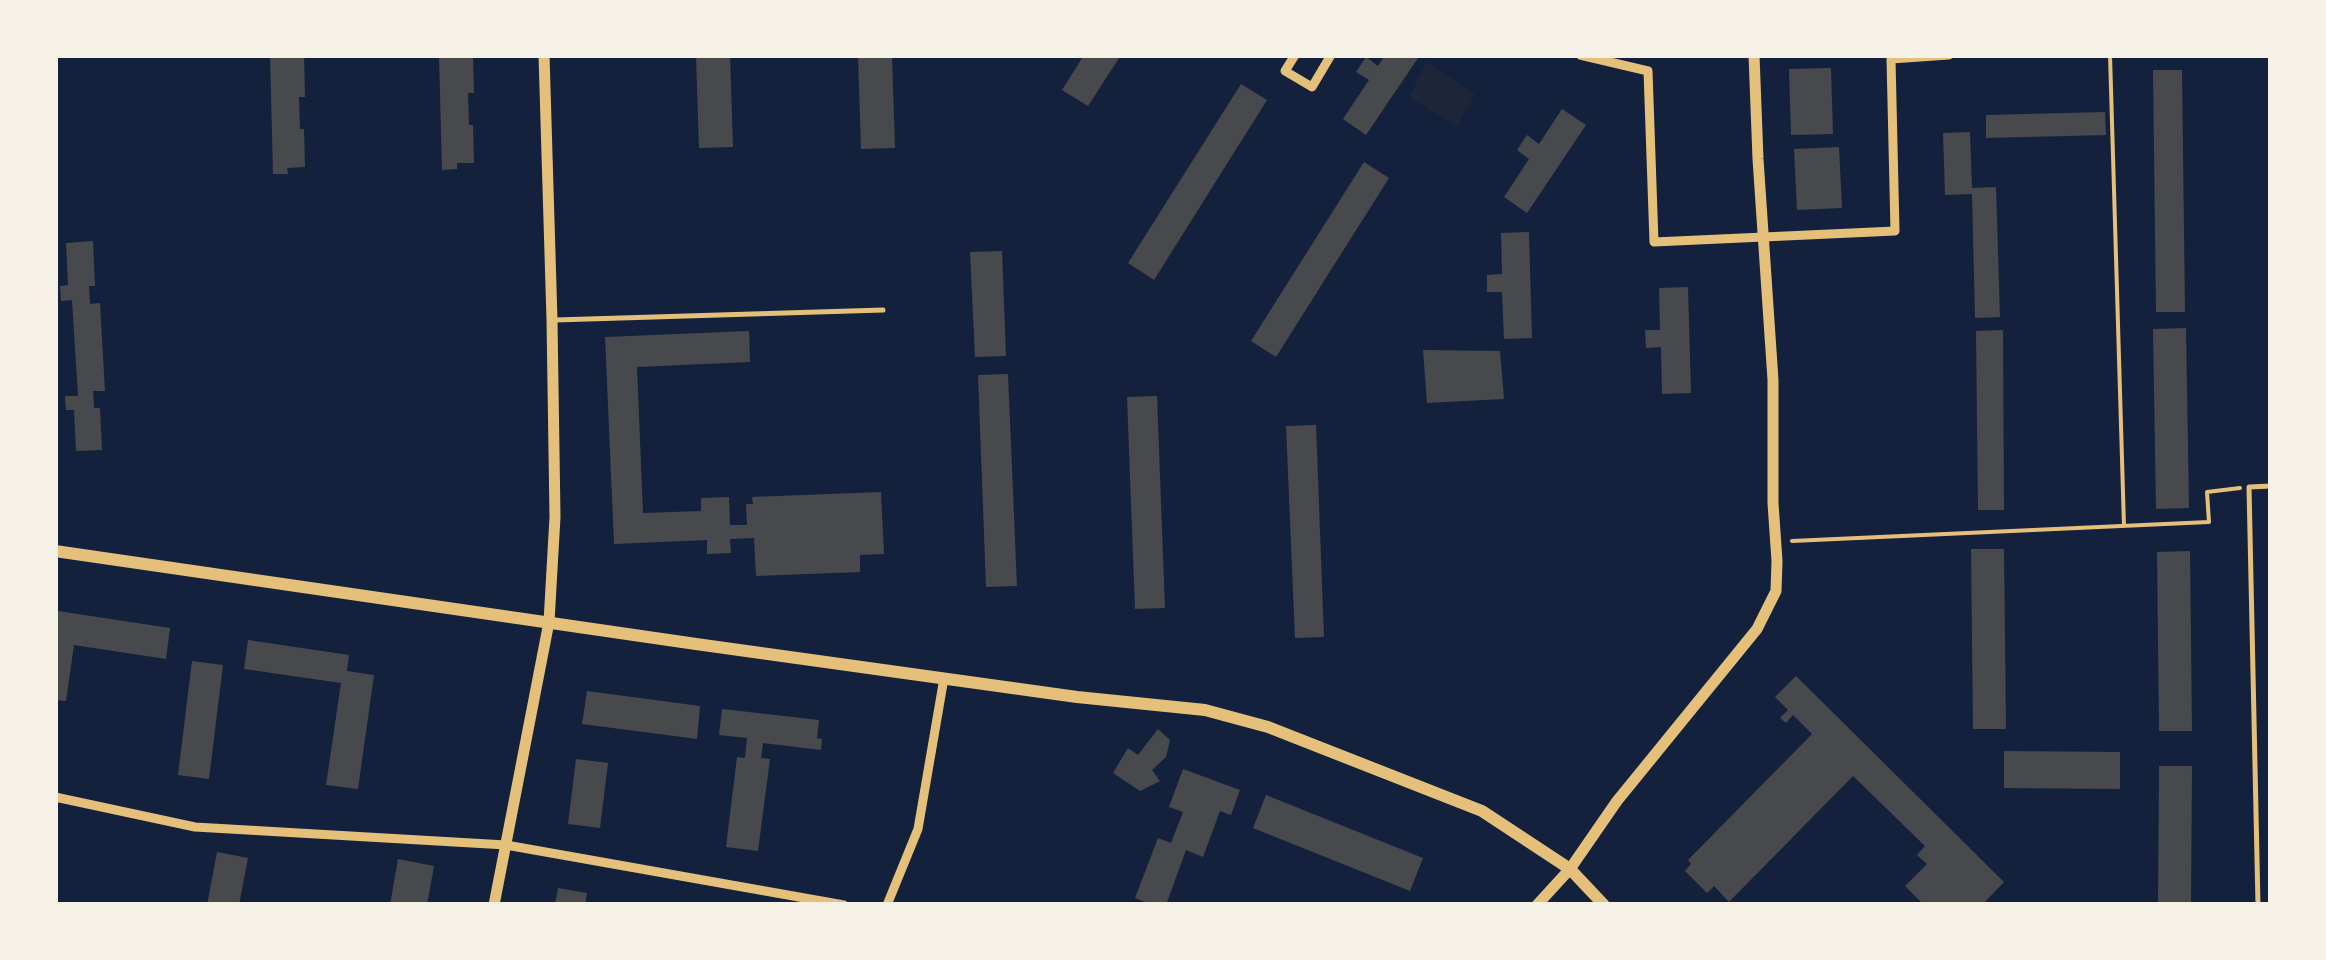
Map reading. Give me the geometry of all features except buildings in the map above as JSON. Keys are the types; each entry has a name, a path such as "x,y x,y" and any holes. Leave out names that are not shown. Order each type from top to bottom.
{"main road":[{"path":"55,551 944,678 1205,710 1268,728 1482,811 1570,869 1604,905"}],"street":[{"path":"494,905 549,622 555,517 544,55"},
{"path":"1295,55 1285,71 1312,87 1331,55"},
{"path":"1580,55 1648,70 1654,242 1895,232 1891,59 1950,55"},
{"path":"1536,905 1570,869 1617,802 1756,629 1776,591 1773,380 1754,55"},
{"path":"887,905 918,830 944,678"},
{"path":"55,797 195,827 506,846 844,905"}],"lane":[{"path":"552,320 883,310"},
{"path":"2258,905 2249,487 2271,486"}],"path":[{"path":"2110,55 2124,526"},
{"path":"1775,542 2209,522 2206,492 2249,487"}],"shaded area":[{"path":"1426,62 1475,94 1457,126 1409,97"}]}
